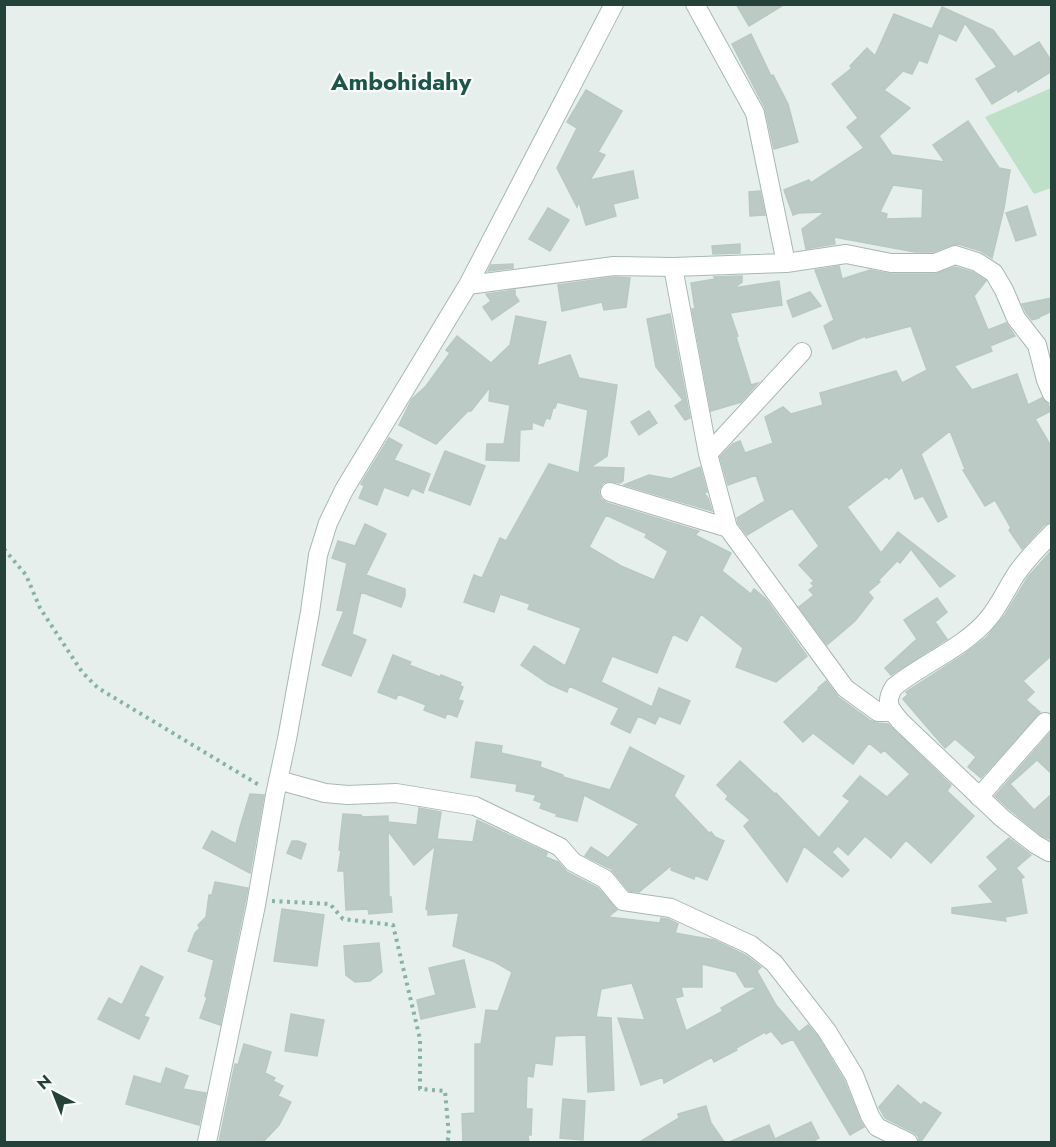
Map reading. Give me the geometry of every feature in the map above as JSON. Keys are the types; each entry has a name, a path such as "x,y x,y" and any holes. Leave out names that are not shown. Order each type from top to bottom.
{"street":[{"path":"207,1143 257,900 310,612 318,555 328,523 344,490 468,285 614,4"},
{"path":"695,4 755,113 786,263"},
{"path":"468,285 614,266 673,267 786,263 846,254 891,263 935,263 955,255 977,262 994,273 1016,318 1037,345 1052,394"},
{"path":"673,267 708,454 728,528 845,688 878,712 893,712"},
{"path":"708,454 802,352"},
{"path":"610,492 728,528"},
{"path":"1052,533 1015,575 989,618 973,634 894,687 888,702 901,722 1002,818 1035,844 1052,863"},
{"path":"980,797 1045,722"},
{"path":"276,788 348,795 396,793 475,806 560,847 573,862 605,879 623,901 671,908 751,945 774,963 827,1031 854,1075 870,1116 877,1127 908,1143"},
{"path":"1035,844 1052,852"}],"path":[{"path":"4,549 26,575 40,608 82,672 98,688 276,788"},
{"path":"257,900 330,904 343,919 393,925 420,1040 420,1089 445,1091 449,1136 447,1143"}],"green space":[{"path":"1051,88 1051,188 1034,194 985,117"}],"building":[{"path":"736,4 785,4 749,26"},
{"path":"942,7 993,30 1014,57 1039,42 1052,62 1052,71 1018,92 1017,89 992,104 976,79 997,67 965,23 956,41 939,33 927,63 919,60 912,74 903,71 884,90 910,108 879,136 892,155 945,162 933,145 968,121 999,168 1010,170 992,258 981,251 958,244 933,252 915,252 834,237 835,244 806,249 802,229 825,212 793,215 784,190 809,180 811,183 864,148 847,127 858,118 832,84 852,68 850,66 867,48 875,56 894,14 932,29","holes":["893,185 923,189 922,218 886,219 887,214 880,212"]},
{"path":"751,34 771,76 773,75 788,104 798,142 774,149 765,108 732,44"},
{"path":"586,90 622,111 598,152 605,155 590,180 633,171 638,198 613,204 616,216 586,225 579,202 577,207 557,168 577,128 567,122"},
{"path":"760,191 765,215 750,216 749,192"},
{"path":"1027,206 1036,235 1016,241 1006,213"},
{"path":"548,208 569,220 550,251 529,239"},
{"path":"740,244 740,253 713,254 712,246"},
{"path":"513,264 513,268 488,271 491,265"},
{"path":"839,266 842,279 870,270 891,274 935,274 955,267 972,272 986,281 974,296 988,330 1006,323 1015,336 990,346 992,351 954,366 972,390 1017,374 1028,405 1042,398 1048,404 1051,411 1035,419 1052,448 1052,522 1044,525 1022,549 1009,530 1011,528 995,500 985,506 963,470 965,469 950,431 921,454 947,517 938,522 923,496 915,499 902,467 889,479 887,476 847,507 881,553 898,532 955,576 940,587 911,549 900,563 897,561 878,581 880,582 868,592 873,598 855,621 827,645 799,607 814,595 809,590 814,586 811,583 814,581 799,565 819,546 792,508 747,535 737,518 765,501 756,475 728,485 720,457 733,444 740,441 745,453 773,443 765,417 783,407 791,414 823,405 820,393 896,371 902,383 927,370 911,326 866,338 866,336 833,349 824,326 834,320 815,270"},
{"path":"742,276 742,282 734,288 779,281 782,305 730,313 751,385 758,383 741,402 711,411 692,309 695,309 691,283 715,279 714,277"},
{"path":"615,277 630,278 626,307 604,310 602,302 562,311 558,285"},
{"path":"515,290 519,301 492,320 483,307 491,301 486,294"},
{"path":"810,292 821,306 793,317 787,301"},
{"path":"1052,298 1052,311 1032,320 1022,304"},
{"path":"670,314 690,418 685,420 675,406 683,400 656,367 647,319"},
{"path":"516,316 546,322 537,366 570,355 579,378 617,385 607,456 591,467 624,468 623,481 603,483 599,489 601,499 607,503 699,531 695,535 731,553 722,571 751,594 754,589 766,599 807,656 776,682 736,667 743,648 701,614 687,641 673,634 657,673 612,656 601,682 652,707 659,688 690,701 680,724 659,716 655,724 638,716 630,733 611,724 619,708 569,686 567,692 549,684 521,665 534,646 565,666 581,628 528,609 530,604 500,594 494,612 464,602 474,575 482,578 500,538 506,541 549,464 579,473 588,410 557,402 550,419 546,418 543,426 532,422 532,429 520,430 519,461 486,460 487,444 504,444 510,405 489,401 490,387 471,411 468,411 436,444 399,425 412,399 426,386 450,353 446,350 457,336 491,363 510,345","holes":["606,515 647,534 645,537 668,551 654,580 621,566 589,547"]},
{"path":"649,411 657,423 639,435 631,422"},
{"path":"389,438 402,445 394,460 430,474 423,493 412,488 408,496 384,487 377,505 359,498 364,486 361,484"},
{"path":"445,451 485,466 470,505 429,490"},
{"path":"700,467 707,492 704,493 712,511 624,485 649,475 671,479"},
{"path":"365,524 386,534 366,575 405,589 405,596 401,607 361,592 352,634 366,640 351,676 322,665 344,611 337,610 347,563 332,558 338,541 355,546"},
{"path":"1052,550 1052,655 1023,681 1034,692 1026,700 1040,712 981,778 968,767 976,757 955,739 945,748 903,699 908,694 906,692 987,637 1005,615 1028,577"},
{"path":"937,598 947,612 935,622 947,639 891,675 885,668 917,639 904,620"},
{"path":"393,655 411,662 409,665 461,683 463,687 458,700 463,701 457,717 447,713 445,718 424,710 426,705 398,694 396,699 378,692"},
{"path":"826,681 838,697 871,721 888,724 951,785 947,791 974,816 931,863 906,840 891,858 865,836 848,855 838,846 832,852 849,870 842,877 804,846 787,882 744,826 750,820 726,799 728,796 717,785 740,761 776,793 819,838 850,801 843,796 860,776 887,797 910,774 884,750 881,753 869,743 853,764 813,733 803,742 784,722"},
{"path":"1050,733 1052,734 1052,774 1037,760 1010,784 1034,810 1052,794 1052,840 1041,835 995,796"},
{"path":"476,742 502,746 501,753 541,762 540,767 563,775 563,777 610,790 630,747 684,776 674,796 709,833 711,832 715,837 724,841 707,880 695,875 694,879 671,870 672,865 639,892 629,891 611,869 585,856 591,847 608,858 639,824 584,795 577,821 556,816 557,814 540,808 542,803 534,800 536,795 516,791 517,784 471,777"},
{"path":"250,794 264,795 250,873 203,848 212,831 236,844"},
{"path":"419,808 441,812 437,839 473,842 477,820 547,853 546,857 558,862 567,872 598,888 617,910 608,917 660,923 661,918 668,919 678,924 675,933 714,940 745,955 761,967 757,971 776,1005 799,1032 808,1025 818,1037 844,1080 864,1127 850,1135 793,1039 782,1044 771,1031 766,1034 765,1032 714,1062 712,1057 664,1083 663,1077 641,1085 618,1018 645,1020 632,983 601,989 596,1017 611,1018 614,1090 588,1092 586,1035 555,1036 552,1065 535,1063 533,1077 527,1076 526,1109 532,1109 529,1143 463,1143 462,1114 475,1113 475,1044 481,1044 486,1010 498,1011 512,972 495,962 453,946 459,912 428,915 426,909 435,846 414,865 388,831 389,897 391,897 392,912 369,914 368,909 346,910 344,871 338,871 343,814 361,815 362,817 388,816 388,822 417,825","holes":["702,964 736,972 745,987 758,987 721,1008 723,1011 686,1031 675,998 683,996 681,987 702,987"]},
{"path":"1009,838 1031,855 1016,868 1024,877 1021,879 1027,913 1005,917 1006,921 952,913 952,908 994,903 979,886 998,869 987,857"},
{"path":"292,841 306,844 301,859 287,853"},
{"path":"215,882 248,888 220,1025 200,1018 207,998 205,996 214,960 188,951 195,933 200,928 198,925 206,917 209,895 212,895"},
{"path":"282,909 324,915 317,966 274,961"},
{"path":"379,943 382,972 370,981 355,982 346,975 344,946"},
{"path":"464,960 475,1007 421,1019 417,1000 436,995 429,968"},
{"path":"141,966 163,977 144,1016 149,1018 139,1039 98,1019 109,998 122,1005"},
{"path":"291,1014 324,1020 317,1056 285,1051"},
{"path":"244,1044 271,1052 265,1073 275,1078 273,1081 283,1086 278,1096 291,1102 279,1125 262,1143 221,1143 219,1142 235,1064 238,1065"},
{"path":"166,1068 188,1076 183,1089 206,1093 199,1125 126,1104 134,1076 161,1084"},
{"path":"898,1085 921,1105 924,1102 941,1113 920,1143 918,1136 913,1132 885,1118 879,1107"},
{"path":"563,1099 585,1101 583,1140 560,1138"},
{"path":"706,1106 711,1123 725,1143 638,1143 679,1118 678,1114"},
{"path":"811,1122 819,1138 810,1143 727,1143 769,1125 775,1139"}],"district":[{"name":"Ambohidahy","path":"401,82"}]}
